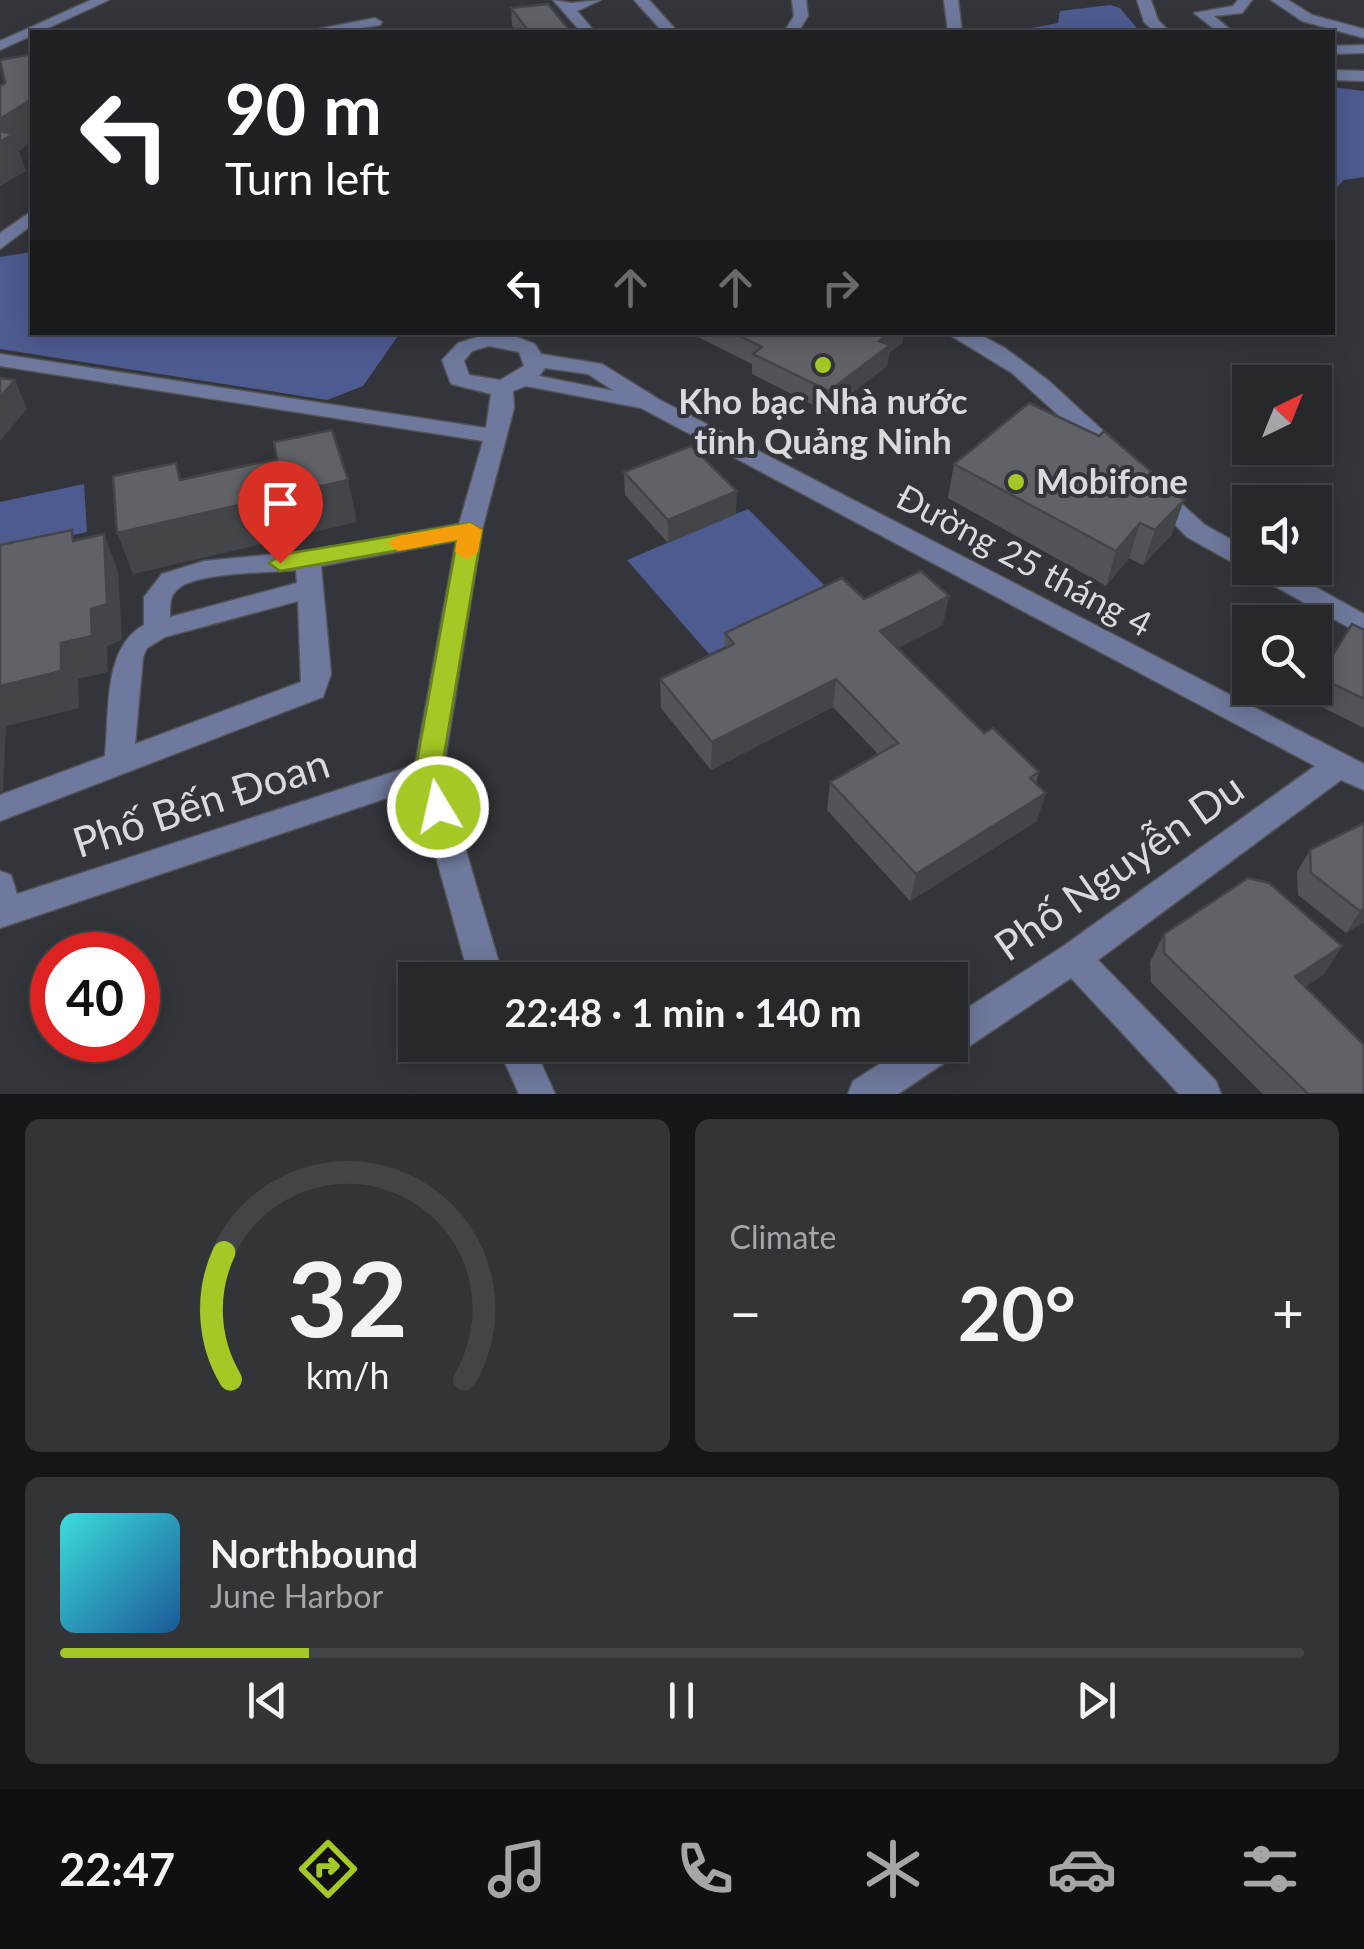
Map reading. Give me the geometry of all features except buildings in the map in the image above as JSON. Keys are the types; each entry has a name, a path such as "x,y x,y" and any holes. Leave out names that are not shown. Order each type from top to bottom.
{"street":[{"path":"35,30 102,0"},
{"path":"337,30 378,27 368,0"},
{"path":"564,4 594,0"},
{"path":"641,0 669,30"},
{"path":"792,30 801,16 799,0"},
{"path":"951,0 954,30"},
{"path":"1144,0 1151,22 1160,30"},
{"path":"1223,30 1201,13 1237,10 1245,0"},
{"path":"1278,0 1307,18 1364,34"},
{"path":"564,4 586,30"},
{"path":"0,46 30,32"},
{"path":"0,34 17,38"},
{"path":"1335,50 1364,48"},
{"path":"1337,75 1364,76"},
{"path":"1337,75 1364,84"},
{"path":"0,243 30,218"},
{"path":"0,243 30,247"},
{"path":"969,335 1024,375 1196,531 1232,551"},
{"path":"482,962 428,773 470,530 503,408 520,375 520,343 486,336 458,353 454,373 478,387 520,375"},
{"path":"0,360 495,436"},
{"name":"Đường 25 tháng 4","path":"520,375 652,405 1352,772"},
{"path":"157,630 157,596 171,580 204,570 308,560 470,530"},
{"path":"0,808 312,689 317,674 308,560"},
{"path":"1292,585 1364,626"},
{"path":"119,764 128,657 137,642 157,630 310,589"},
{"name":"Phố Nguyễn Du","path":"968,1027 1352,772"},
{"name":"Phố Bến Đoan","path":"0,904 428,773"},
{"path":"1074,958 1203,1094"},
{"path":"523,1062 538,1094"},
{"path":"866,1094 915,1062"}],"shaded area":[{"path":"1110,5 1120,8 1138,30 1021,30 1058,23 1060,11"},
{"path":"1335,87 1364,91 1364,177 1344,180 1335,189"},
{"path":"30,252 30,335 399,335 363,386 327,400 0,349 0,257"},
{"path":"84,484 87,532 0,551 0,502"},
{"path":"748,509 834,595 709,654 627,560"}],"slow traffic":[{"path":"398,543 470,530 467,552"}],"place":[{"name":"Kho bạc Nhà nước tỉnh Quảng Ninh","path":"823,365"},
{"name":"Mobifone","path":"1016,482"}],"route":[{"path":"280,563 470,530 428,773 438,807"}]}
